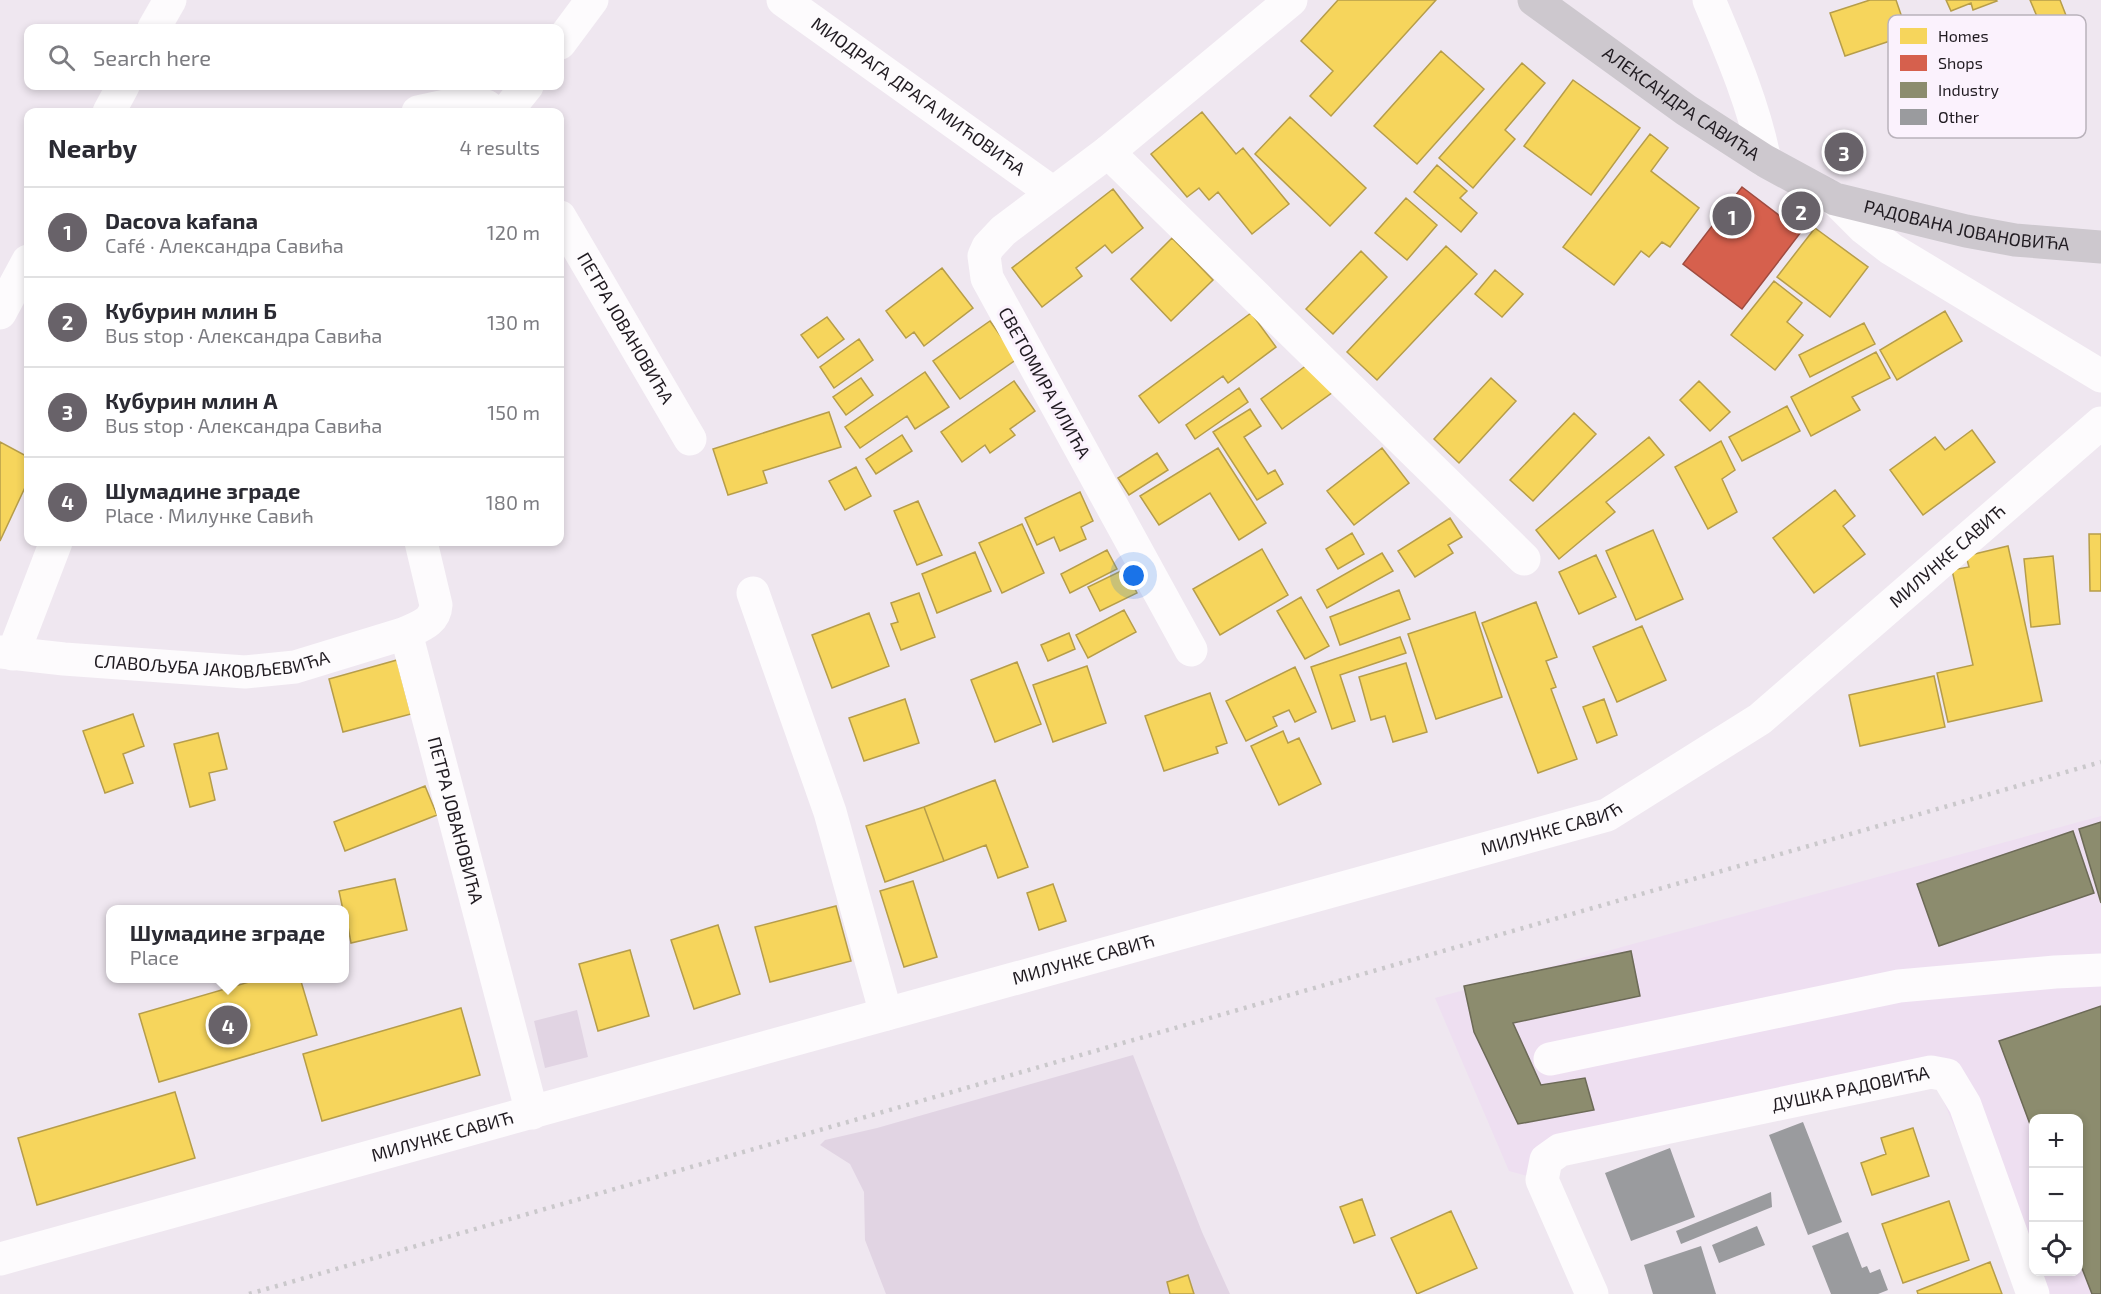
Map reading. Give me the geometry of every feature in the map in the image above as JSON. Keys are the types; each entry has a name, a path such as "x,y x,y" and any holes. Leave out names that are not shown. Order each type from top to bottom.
{"main road":[{"name":"АЛЕКСАНДРА САВИЋА","path":"1534,0 1686,110 1766,160 1835,199"},
{"name":"РАДОВАНА ЈОВАНОВИЋА","path":"1835,199 1966,231 2015,240 2101,247"}],"street":[{"path":"156,24 170,0"},
{"path":"564,38 592,0"},
{"name":"МИОДРАГА ДРАГА МИЋОВИЋА","path":"783,0 1053,193"},
{"name":"СВЕТОМИРА ИЛИЋА","path":"1191,650 987,278 984,256 988,247 1003,231 1108,152 1291,0"},
{"path":"1709,0 1741,76 1760,132 1766,160"},
{"path":"111,108 121,90"},
{"path":"509,108 524,90"},
{"path":"437,108 469,101 489,108"},
{"path":"1108,152 1524,559"},
{"path":"1835,199 1863,228 1891,249 2101,375"},
{"name":"ПЕТРА ЈОВАНОВИЋА","path":"564,225 690,439"},
{"path":"0,313 24,268"},
{"name":"МИЛУНКЕ САВИЋ","path":"0,1259 1607,816 1760,719 2101,423"},
{"name":"СЛАВОЉУБА ЈАКОВЉЕВИЋА","path":"54,546 7,653 245,672 295,667 406,633"},
{"path":"406,633 432,620 435,613 436,605 422,546"},
{"path":"753,592 830,812 886,1014"},
{"name":"ПЕТРА ЈОВАНОВИЋА","path":"406,633 532,1113"},
{"path":"1550,1059 1899,986 2101,970"},
{"name":"ДУШКА РАДОВИЋА","path":"1592,1294 1542,1180 1546,1160 1560,1150 1931,1072 1947,1075 1965,1105 2033,1294"}],"shaded area":[{"path":"2101,816 2101,1294 2026,1294 1931,1072 1560,1150 1542,1180 1509,1171 1435,998"},
{"path":"577,1010 588,1057 545,1068 534,1021"},
{"path":"1133,1055 1202,1232 1230,1294 886,1294 865,1240 864,1192 850,1164 820,1145 825,1140 877,1128"}],"building: Homes":[{"path":"1338,0 1436,0 1331,116 1310,96 1333,71 1301,41"},
{"path":"1870,0 1896,0 1901,15 1888,15 1888,42 1845,56 1830,13"},
{"path":"1946,0 1997,1 1973,10 1971,3 1951,11"},
{"path":"2030,0 2060,0 2066,15 2036,15"},
{"path":"1441,51 1484,89 1417,164 1374,126"},
{"path":"1522,63 1545,83 1505,130 1515,139 1473,188 1439,158"},
{"path":"1573,80 1640,128 1591,195 1524,146"},
{"path":"1202,112 1236,154 1243,148 1289,204 1252,234 1218,192 1209,200 1199,188 1187,197 1151,154"},
{"path":"1290,117 1366,188 1330,226 1255,154"},
{"path":"1650,134 1668,148 1651,171 1699,208 1670,247 1662,242 1649,257 1641,251 1614,285 1563,247"},
{"path":"1437,165 1467,191 1460,198 1477,213 1461,232 1414,192"},
{"path":"1113,189 1143,228 1112,253 1105,245 1076,268 1082,276 1042,307 1012,268"},
{"path":"1406,198 1437,225 1407,260 1375,233"},
{"path":"1815,228 1868,267 1830,317 1777,277"},
{"path":"1172,238 1213,280 1171,321 1131,279"},
{"path":"1446,246 1477,274 1377,380 1347,352"},
{"path":"1361,251 1387,277 1333,334 1306,309"},
{"path":"942,268 973,308 924,346 914,332 906,338 886,311"},
{"path":"1495,270 1523,294 1502,317 1475,294"},
{"path":"1774,281 1802,303 1787,322 1803,335 1775,370 1731,335"},
{"path":"1945,311 1962,341 1897,380 1880,350"},
{"path":"1251,313 1276,347 1228,383 1223,376 1159,423 1139,396"},
{"path":"827,317 844,339 818,358 801,335"},
{"path":"990,321 1017,359 960,399 933,361"},
{"path":"1864,323 1875,344 1810,377 1799,355"},
{"path":"859,339 873,360 834,388 820,367"},
{"path":"1876,352 1890,378 1852,397 1860,410 1811,436 1791,397"},
{"path":"1311,362 1333,392 1282,429 1261,399"},
{"path":"925,372 949,407 915,429 907,416 860,448 845,427"},
{"path":"861,378 873,395 846,415 833,397"},
{"path":"1491,378 1516,401 1459,463 1434,439"},
{"path":"1014,381 1035,411 1010,429 1015,435 990,453 985,445 962,462 941,432"},
{"path":"1699,381 1730,412 1710,431 1680,400"},
{"path":"1239,388 1248,402 1195,439 1186,425"},
{"path":"1787,406 1800,431 1742,461 1729,437"},
{"path":"1250,409 1261,426 1244,437 1268,474 1275,470 1283,484 1257,500 1213,432"},
{"path":"829,412 841,447 763,471 767,483 728,495 713,449"},
{"path":"1574,413 1596,434 1533,501 1510,480"},
{"path":"1972,430 1995,462 1923,515 1890,470 1935,437 1945,450"},
{"path":"902,435 912,451 876,474 866,459"},
{"path":"1649,437 1664,455 1606,502 1615,512 1559,559 1536,530"},
{"path":"1721,441 1735,470 1722,479 1737,512 1708,529 1675,467"},
{"path":"0,442 24,455 24,490 0,541"},
{"path":"1218,448 1266,523 1239,540 1210,493 1159,525 1140,496"},
{"path":"1382,448 1409,483 1354,525 1327,491"},
{"path":"1157,453 1168,470 1129,495 1118,478"},
{"path":"856,467 871,496 845,510 829,481"},
{"path":"1835,490 1855,516 1843,526 1865,554 1814,593 1773,538"},
{"path":"1080,492 1093,521 1081,527 1086,539 1060,551 1054,537 1037,545 1025,518"},
{"path":"918,501 942,555 917,565 894,511"},
{"path":"1450,518 1462,537 1448,545 1453,553 1415,577 1398,551"},
{"path":"1022,524 1044,573 1002,593 979,543"},
{"path":"1653,530 1683,599 1636,620 1606,551"},
{"path":"1352,533 1364,554 1338,569 1326,549"},
{"path":"2089,534 2101,534 2101,591 2090,591"},
{"path":"2008,546 2042,701 1948,722 1937,673 1973,665 1952,570 1969,567 1966,556"},
{"path":"1262,549 1288,595 1220,635 1193,589"},
{"path":"1107,550 1117,569 1070,593 1061,574"},
{"path":"975,552 991,591 937,613 922,574"},
{"path":"1382,553 1393,571 1327,608 1317,590"},
{"path":"1596,555 1616,597 1579,614 1559,572"},
{"path":"2053,556 2060,624 2031,627 2024,559"},
{"path":"1125,569 1137,593 1100,611 1088,587"},
{"path":"1399,590 1410,619 1340,645 1330,617"},
{"path":"919,593 935,637 901,650 891,624 898,622 891,603"},
{"path":"1301,597 1329,646 1305,659 1277,611"},
{"path":"1536,602 1557,657 1546,661 1556,687 1551,689 1577,759 1538,773 1482,623"},
{"path":"1124,610 1136,632 1088,658 1076,635"},
{"path":"1475,612 1502,697 1436,719 1408,634"},
{"path":"869,613 889,666 832,688 812,635"},
{"path":"1642,626 1666,680 1617,702 1593,647"},
{"path":"1069,633 1075,649 1048,661 1041,645"},
{"path":"1400,637 1406,653 1340,675 1355,721 1332,729 1311,667"},
{"path":"397,660 411,714 343,732 329,679"},
{"path":"1017,662 1041,724 995,742 971,680"},
{"path":"1406,663 1427,732 1393,742 1385,716 1371,720 1359,677"},
{"path":"1087,666 1106,723 1053,742 1033,685"},
{"path":"1295,667 1316,712 1295,722 1289,710 1273,717 1277,726 1246,741 1226,701"},
{"path":"1934,676 1945,727 1860,746 1849,695"},
{"path":"1210,693 1227,743 1216,747 1218,753 1164,771 1145,716"},
{"path":"905,699 919,743 864,761 849,718"},
{"path":"1604,699 1617,735 1597,743 1583,707"},
{"path":"133,714 144,746 123,754 133,783 105,793 83,731"},
{"path":"1283,731 1288,743 1299,738 1321,784 1279,805 1251,746"},
{"path":"218,733 227,769 209,773 215,800 190,807 174,744"},
{"path":"995,780 1028,867 998,878 986,845 944,861 924,807"},
{"path":"425,786 437,815 345,851 334,822"},
{"path":"924,807 944,861 885,882 866,826"},
{"path":"395,879 407,930 351,943 349,905 342,905 339,891"},
{"path":"913,881 937,957 904,967 880,891"},
{"path":"1053,884 1066,921 1039,930 1027,893"},
{"path":"836,906 851,961 770,982 755,927"},
{"path":"718,925 740,994 694,1009 671,940"},
{"path":"630,950 649,1016 598,1031 579,964"},
{"path":"246,983 301,983 317,1035 159,1082 139,1014"},
{"path":"461,1008 480,1075 322,1121 303,1054"},
{"path":"175,1092 195,1158 37,1205 18,1138"},
{"path":"1913,1128 1929,1176 1872,1195 1861,1163 1886,1154 1881,1138"},
{"path":"1362,1199 1375,1235 1354,1243 1340,1207"},
{"path":"1949,1201 1969,1260 1903,1283 1882,1224"},
{"path":"1451,1211 1477,1268 1417,1294 1391,1238"},
{"path":"1990,1262 2002,1294 1918,1294 1917,1291"},
{"path":"1188,1275 1194,1294 1170,1294 1167,1282"}],"building: Shops":[{"path":"1742,187 1801,232 1742,309 1683,264"}],"building: Industry":[{"path":"2101,822 2101,903 2079,829"},
{"path":"2073,831 2094,893 1939,946 1917,884"},
{"path":"1631,951 1640,996 1513,1023 1541,1085 1585,1078 1594,1110 1518,1124 1474,1032 1464,986"},
{"path":"2101,1006 2101,1294 2092,1294 2083,1271 2083,1114 2029,1114 2029,1122 1999,1041"}],"building: Other":[{"path":"1803,1122 1842,1222 1808,1235 1769,1135"},
{"path":"1670,1148 1695,1217 1631,1241 1605,1173"},
{"path":"1771,1192 1772,1207 1681,1244 1676,1231"},
{"path":"1757,1226 1765,1245 1719,1263 1712,1245"},
{"path":"1848,1232 1862,1268 1867,1266 1870,1273 1880,1269 1888,1290 1878,1294 1831,1294 1812,1246"},
{"path":"1701,1246 1716,1294 1653,1294 1644,1265"}],"railway":[{"path":"249,1294 2101,762"}],"place":[{"name":"Кубурин млин А","path":"1844,152"},
{"name":"Кубурин млин Б","path":"1801,211"},
{"name":"Dacova kafana","path":"1732,216"},
{"name":"Шумадине зграде","path":"228,1025"}]}
